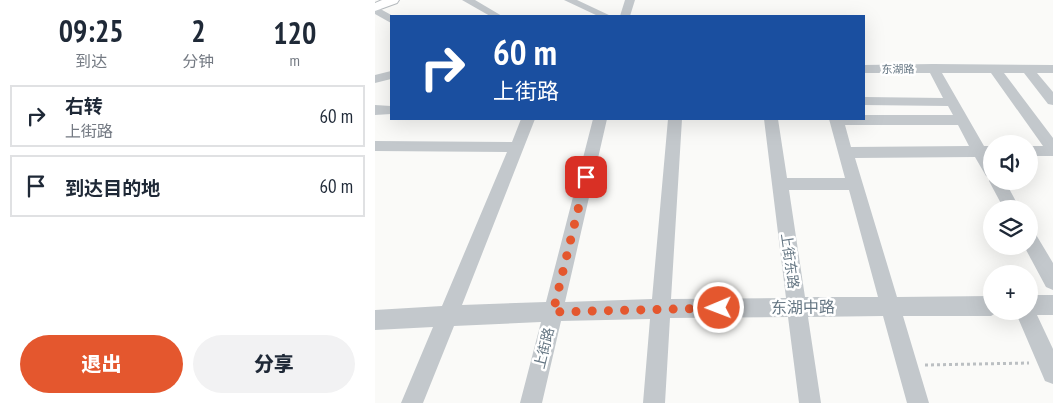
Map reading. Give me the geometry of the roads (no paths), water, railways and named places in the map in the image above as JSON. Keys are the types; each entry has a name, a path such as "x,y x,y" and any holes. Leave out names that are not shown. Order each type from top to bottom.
{"main road":[{"path":"375,2 380,0"},
{"path":"375,8 393,0"}],"street":[{"path":"467,0 495,15"},
{"path":"569,0 582,10 602,15"},
{"path":"625,15 630,0"},
{"path":"375,8 390,19"},
{"path":"933,68 962,120 983,148"},
{"name":"东湖路","path":"865,69 1053,69"},
{"path":"995,69 1053,150"},
{"path":"1027,69 1053,101"},
{"path":"375,79 390,75"},
{"path":"865,101 952,102"},
{"path":"375,110 390,110"},
{"path":"865,119 962,120"},
{"path":"412,403 528,120"},
{"name":"上街路","path":"531,403 600,120"},
{"path":"654,403 675,120"},
{"name":"上街东路","path":"771,120 810,403"},
{"path":"837,120 918,403"},
{"path":"375,146 517,147"},
{"path":"1038,151 1053,150"},
{"path":"846,153 983,151"},
{"path":"780,184 855,184"},
{"path":"1038,254 1053,281"},
{"path":"1038,305 1053,305"},
{"name":"东湖中路","path":"375,320 661,309 983,306"},
{"path":"1029,320 1051,368"}]}
